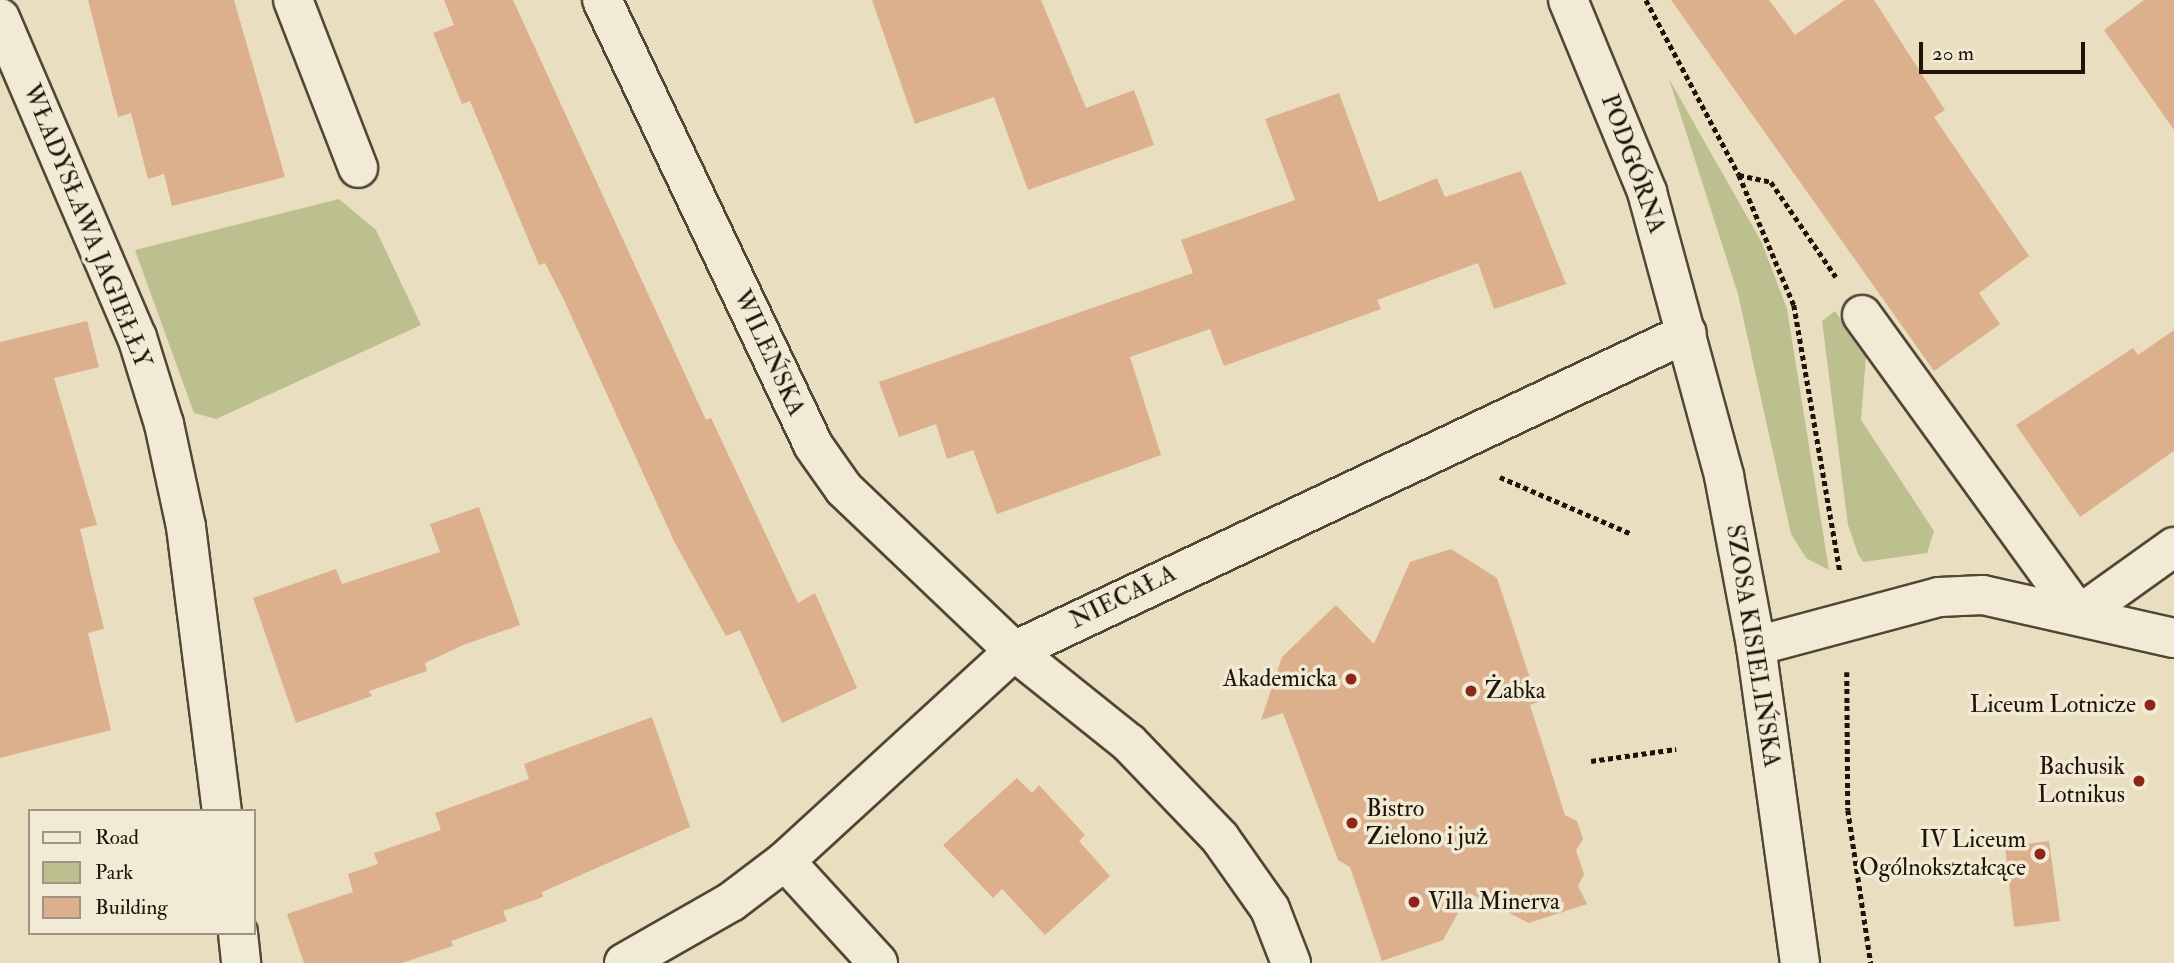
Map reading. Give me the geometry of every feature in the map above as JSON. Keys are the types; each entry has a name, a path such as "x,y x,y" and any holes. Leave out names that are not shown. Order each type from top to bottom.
{"street":[{"path":"293,0 358,168"},
{"name":"WILEŃSKA","path":"602,0 813,445 844,489 1014,651"},
{"name":"PODGÓRNA","path":"1568,0 1647,192 1688,333"},
{"name":"WŁADYSŁAWA JAGIEŁŁY","path":"0,18 137,337 164,424 186,527 222,809"},
{"path":"1862,315 2079,615"},
{"name":"NIECAŁA","path":"624,963 731,902 785,861 1014,651 1688,333"},
{"name":"SZOSA KISIELIŃSKA","path":"1688,333 1724,476 1756,646 1800,963"},
{"path":"2079,615 2174,547"},
{"path":"1756,646 1938,597 1983,595 2174,638"},
{"path":"1014,651 1129,743 1220,838 1270,909 1292,963"},
{"path":"785,861 878,963"},
{"path":"238,935 242,963"}],"path":[{"path":"1646,0 1739,175 1794,305 1840,573"},
{"path":"1739,175 1771,182 1862,315"},
{"path":"1492,474 1632,534"},
{"path":"1849,660 1848,810 1871,963"},
{"path":"1591,761 1676,749"}],"green space":[{"path":"1669,79 1762,243 1787,309 1829,570 1806,558 1791,534 1738,294"},
{"path":"339,199 376,230 421,325 216,419 194,413 135,250"},
{"path":"1835,311 1866,355 1861,420 1934,531 1927,553 1863,562 1858,554 1848,525 1822,321"}],"building":[{"path":"88,0 234,0 285,177 172,206 164,174 148,179 131,113 118,117"},
{"path":"444,0 513,0 706,420 711,418 798,603 815,593 857,688 782,723 740,630 726,636 674,541 563,298 545,263 539,265 470,101 462,104 433,33 454,25"},
{"path":"872,0 1041,0 1086,108 1134,90 1154,145 1028,190 994,97 915,124"},
{"path":"1671,0 1769,0 1795,35 1845,0 1874,0 1945,110 1934,117 2029,256 1979,293 2000,324 1934,371"},
{"path":"2144,0 2174,0 2174,130 2104,30"},
{"path":"1339,93 1379,202 1437,178 1445,197 1521,171 1566,284 1494,309 1478,263 1377,300 1381,309 1224,366 1210,329 1130,357 1161,455 997,514 973,450 947,459 936,424 899,437 879,382 1193,273 1181,240 1295,200 1265,119"},
{"path":"87,321 99,367 54,378 97,525 80,529 104,629 88,633 111,730 0,758 0,342"},
{"path":"2174,330 2174,451 2080,517 2016,425 2133,348 2138,355"},
{"path":"479,507 520,625 463,645 425,663 427,671 369,691 372,696 296,723 253,598 336,569 342,584 440,552 430,524"},
{"path":"1451,549 1497,578 1538,702 1530,705 1565,815 1577,821 1583,839 1576,850 1584,874 1578,886 1587,904 1529,923 1469,893 1443,940 1382,961 1350,867 1338,860 1283,713 1261,720 1282,657 1336,605 1374,644 1410,562"},
{"path":"652,717 690,827 542,892 543,897 503,911 507,921 451,941 453,946 402,963 304,963 287,914 353,892 348,874 378,864 374,853 441,830 435,813 529,779 524,764"},
{"path":"1017,778 1032,793 1039,785 1085,835 1079,841 1110,876 1045,935 1002,889 993,898 943,845"},
{"path":"2049,841 2060,921 2014,927 2005,847"}],"place":[{"name":"Akademicka","path":"1351,679"},
{"name":"Żabka","path":"1471,691"},
{"name":"Liceum Lotnicze","path":"2150,705"},
{"name":"Bachusik Lotnikus","path":"2139,781"},
{"name":"Bistro Zielono i już","path":"1352,823"},
{"name":"IV Liceum Ogólnokształcące","path":"2040,854"},
{"name":"Villa Minerva","path":"1414,902"}]}
